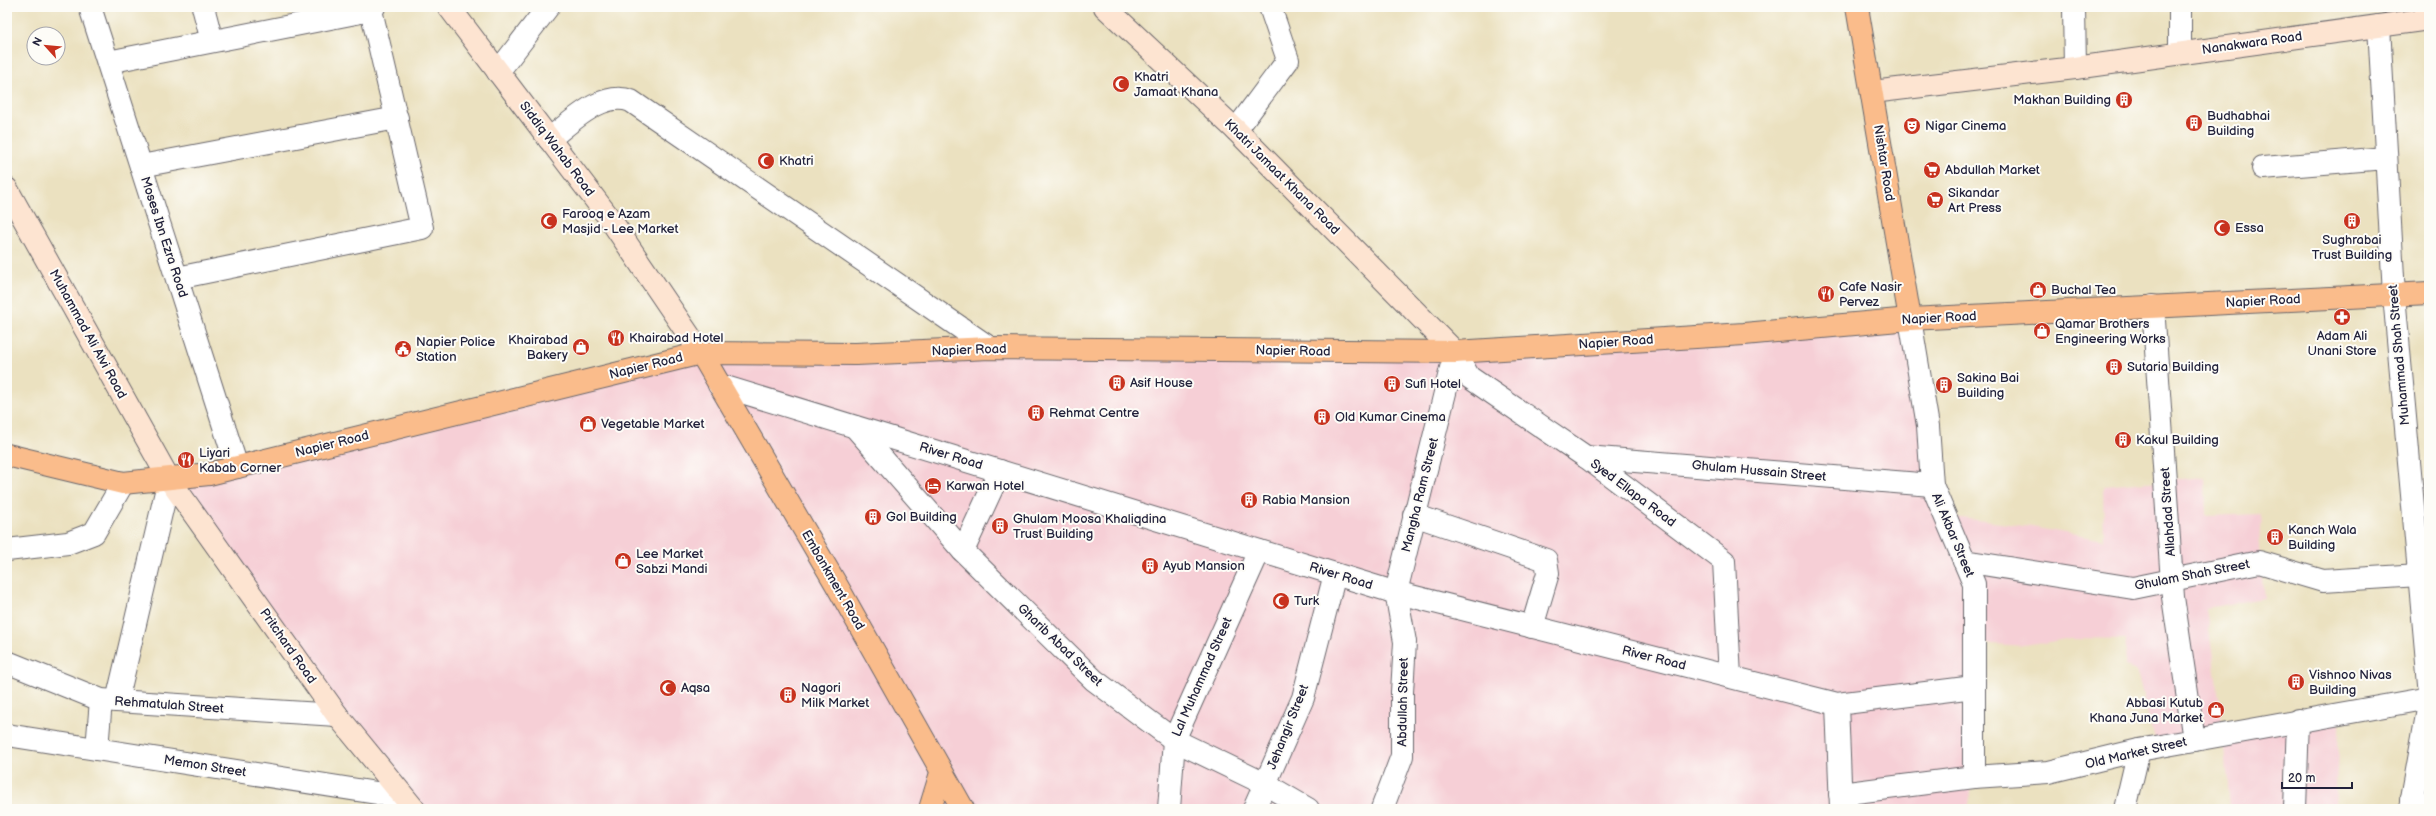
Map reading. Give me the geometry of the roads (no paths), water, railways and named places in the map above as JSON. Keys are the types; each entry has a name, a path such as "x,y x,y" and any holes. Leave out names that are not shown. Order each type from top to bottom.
{"main road":[{"name":"Nishtar Road","path":"1857,7 1910,319"},
{"name":"Napier Road","path":"7,455 122,482 169,479 209,474 701,353 856,354 990,348 1456,352 1744,334 1910,319 2429,293"},
{"name":"Embankment Road","path":"701,353 836,584 941,773 963,809"},
{"path":"930,809 941,773"}],"street":[{"name":"Moses Ibn Ezra Road","path":"90,7 237,467"},
{"path":"203,7 212,41"},
{"name":"Siddiq Wahab Road","path":"449,7 610,219 701,353"},
{"path":"498,72 548,7"},
{"name":"Khatri Jamaat Khana Road","path":"1105,7 1236,130 1456,352"},
{"path":"1236,130 1288,60 1270,7"},
{"path":"2074,7 2075,68"},
{"path":"2180,7 2180,53"},
{"path":"108,62 372,8 422,228 177,278"},
{"name":"Nanakwara Road","path":"1872,92 2075,68 2379,26 2416,16"},
{"name":"Muhammad Shah Street","path":"2379,26 2394,295 2429,684"},
{"path":"549,139 592,108 610,98 631,101 990,348"},
{"path":"141,166 397,118"},
{"path":"2263,168 2386,158"},
{"name":"Muhammad Ali Alvi Road","path":"7,189 169,479"},
{"name":"Allahdad Street","path":"2153,306 2174,580 2173,597 2194,740"},
{"name":"Ali Akbar Street","path":"1910,319 1928,426 1932,485 1974,584 1974,777"},
{"name":"Syed Ellapa Road","path":"1456,352 1469,377 1586,457 1724,561 1730,677"},
{"name":"Mangha Ram Street","path":"1396,592 1414,515 1456,352"},
{"name":"River Road","path":"719,385 1396,592 1837,704 1974,687"},
{"name":"Gharib Abad Street","path":"855,427 963,551 1094,680 1174,740 1265,784 1308,809"},
{"name":"Ghulam Hussain Street","path":"1586,457 1932,485"},
{"path":"963,551 1000,471"},
{"path":"97,749 169,479"},
{"name":"Pritchard Road","path":"169,479 337,715 408,803"},
{"path":"7,550 68,543 94,533 122,482"},
{"path":"1414,515 1546,560 1548,574 1532,627"},
{"name":"Lal Muhammad Street","path":"1168,809 1174,740 1259,551"},
{"name":"Ghulam Shah Street","path":"1964,561 2133,588 2259,562 2323,581 2419,575"},
{"name":"Jehangir Street","path":"1254,809 1303,698 1335,574"},
{"name":"Abdullah Street","path":"1382,809 1402,756 1402,692 1405,642 1396,592"},
{"name":"Rehmatulah Street","path":"7,662 109,701 337,715"},
{"name":"Old Market Street","path":"1841,802 1974,777 2048,772 2138,750 2298,720 2429,698"},
{"path":"1837,704 1841,802"},
{"path":"2417,804 2429,704"},
{"path":"2295,809 2298,720"},
{"name":"Memon Street","path":"7,735 97,749 408,803"},
{"path":"2125,809 2138,750"}],"place":[{"name":"Khatri Jamaat Khana","path":"1121,84"},
{"name":"Makhan Building","path":"2124,100"},
{"name":"Budhabhai Building","path":"2194,123"},
{"name":"Nigar Cinema","path":"1912,126"},
{"name":"Khatri","path":"766,161"},
{"name":"Abdullah Market","path":"1932,170"},
{"name":"Sikandar Art Press","path":"1935,200"},
{"name":"Farooq e Azam Masjid - Lee Market","path":"549,221"},
{"name":"Sughrabai Trust Building","path":"2352,221"},
{"name":"Essa","path":"2222,228"},
{"name":"Buchal Tea","path":"2038,290"},
{"name":"Cafe Nasir Pervez","path":"1826,294"},
{"name":"Adam Ali Unani Store","path":"2342,317"},
{"name":"Qamar Brothers Engineering Works","path":"2042,331"},
{"name":"Khairabad Hotel","path":"616,338"},
{"name":"Khairabad Bakery","path":"581,347"},
{"name":"Napier Police Station","path":"403,349"},
{"name":"Sutaria Building","path":"2114,367"},
{"name":"Asif House","path":"1117,383"},
{"name":"Sufi Hotel","path":"1392,384"},
{"name":"Sakina Bai Building","path":"1944,385"},
{"name":"Rehmat Centre","path":"1036,413"},
{"name":"Old Kumar Cinema","path":"1322,417"},
{"name":"Vegetable Market","path":"588,424"},
{"name":"Kakul Building","path":"2123,440"},
{"name":"Liyari Kabab Corner","path":"186,460"},
{"name":"Karwan Hotel","path":"933,486"},
{"name":"Rabia Mansion","path":"1249,500"},
{"name":"Gol Building","path":"873,517"},
{"name":"Ghulam Moosa Khaliqdina Trust Building","path":"1000,526"},
{"name":"Kanch Wala Building","path":"2275,537"},
{"name":"Lee Market Sabzi Mandi","path":"623,561"},
{"name":"Ayub Mansion","path":"1150,566"},
{"name":"Turk","path":"1281,601"},
{"name":"Vishnoo Nivas Building","path":"2296,682"},
{"name":"Aqsa","path":"668,688"},
{"name":"Nagori Milk Market","path":"788,695"},
{"name":"Abbasi Kutub Khana Juna Market","path":"2216,710"}]}
